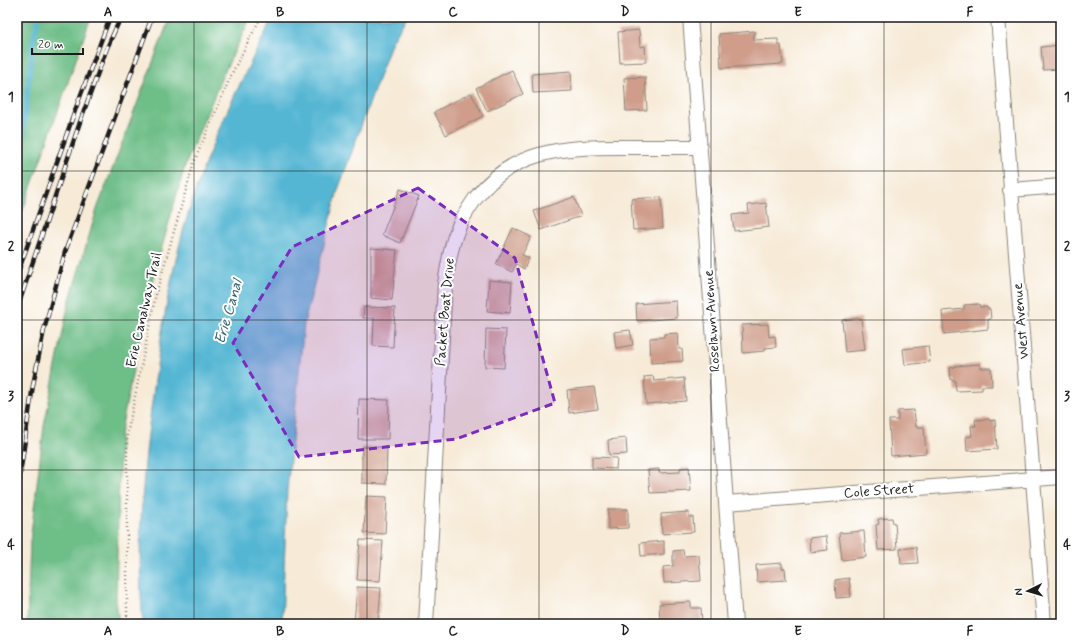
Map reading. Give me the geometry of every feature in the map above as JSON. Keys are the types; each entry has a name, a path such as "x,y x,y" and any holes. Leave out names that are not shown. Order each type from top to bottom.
{"street":[{"name":"Roselawn Avenue","path":"690,17 735,624"},
{"name":"West Avenue","path":"998,17 1044,624"},
{"name":"Packet Boat Drive","path":"426,624 445,284 449,254 457,229 467,211 483,189 502,172 522,160 548,152 577,147 699,147"},
{"path":"1010,190 1061,186"},
{"name":"Cole Street","path":"726,503 1061,477"}],"path":[{"name":"Erie Canalway Trail","path":"127,624 127,436 156,294 194,162 233,71 261,17"}],"highlighted area":[{"path":"418,188 515,258 555,403 456,439 299,457 233,343 292,247"}],"green space":[{"path":"17,17 91,17 17,227"},
{"path":"170,17 251,17 222,77 185,166 148,296 120,435 116,599 119,624 27,624 30,542 44,426 68,306 97,209"}],"water":[{"name":"Erie Canal","path":"273,17 407,17 392,41 338,190 304,324 287,490 282,624 143,624 140,565 144,476 150,417 171,282 191,204 208,157 234,97"}],"building":[{"path":"639,30 640,47 645,46 646,62 620,63 618,32"},
{"path":"754,31 754,40 778,39 778,45 781,45 783,64 721,68 719,34"},
{"path":"1061,45 1061,69 1043,70 1041,47"},
{"path":"512,70 523,94 487,111 476,88"},
{"path":"571,71 572,91 533,93 532,74"},
{"path":"645,77 647,110 626,111 624,78"},
{"path":"471,93 483,116 446,135 434,112"},
{"path":"400,189 419,196 400,243 382,235"},
{"path":"574,197 581,216 541,230 534,211"},
{"path":"661,197 663,228 633,230 631,199"},
{"path":"766,203 769,227 734,231 732,215 749,213 748,205"},
{"path":"513,228 531,237 522,255 529,258 524,269 516,264 512,272 496,264"},
{"path":"371,248 397,250 392,300 371,298"},
{"path":"489,280 512,282 510,313 487,311"},
{"path":"676,301 677,318 637,321 636,304"},
{"path":"979,304 980,307 987,307 987,309 990,309 991,319 988,319 988,329 944,334 942,311 964,309 964,305"},
{"path":"364,307 395,308 393,347 373,346 374,318 363,318"},
{"path":"861,318 865,350 845,352 842,320"},
{"path":"768,324 769,337 775,336 776,347 765,348 765,351 743,353 742,325"},
{"path":"486,329 506,330 504,368 485,367"},
{"path":"630,330 633,345 616,348 614,332"},
{"path":"678,333 679,349 682,349 683,361 651,363 650,338 664,337 664,334"},
{"path":"928,346 930,362 905,365 903,349"},
{"path":"980,364 980,368 991,368 992,386 982,386 982,390 956,391 955,380 951,380 950,368 955,366"},
{"path":"653,376 654,381 684,378 686,401 646,404 644,377"},
{"path":"594,387 598,409 569,413 567,390"},
{"path":"359,399 389,400 388,439 358,439"},
{"path":"914,410 916,427 924,427 926,453 891,456 889,420 898,420 898,411"},
{"path":"989,419 990,421 995,420 997,449 967,451 966,437 972,436 971,426 976,426 975,420"},
{"path":"626,438 627,454 609,455 608,440"},
{"path":"362,447 387,447 386,484 362,483"},
{"path":"592,457 617,458 616,469 592,468"},
{"path":"689,467 691,491 650,493 648,470 659,469 659,473 680,472 680,468"},
{"path":"366,496 387,497 385,534 364,533"},
{"path":"608,509 628,509 628,528 608,529"},
{"path":"689,512 689,517 693,517 694,532 662,534 661,514"},
{"path":"892,518 893,523 895,523 897,549 878,550 876,525 879,524 878,519"},
{"path":"864,531 866,557 842,560 839,533"},
{"path":"826,536 828,550 810,552 809,538"},
{"path":"360,540 383,541 380,581 357,580"},
{"path":"664,541 664,554 641,556 640,543"},
{"path":"916,547 918,563 901,564 900,549"},
{"path":"683,550 684,556 699,555 701,581 664,583 663,567 673,566 673,551"},
{"path":"782,563 782,569 785,568 786,580 757,582 756,565"},
{"path":"849,578 851,597 836,598 835,580"},
{"path":"357,587 381,588 378,624 354,624"},
{"path":"691,602 691,608 701,608 702,624 667,624 667,621 660,622 659,604"}],"waterway":[{"path":"17,184 34,35 39,17"}],"railway":[{"path":"17,275 77,105 110,17"},
{"path":"17,309 81,119 107,48 121,17"},
{"path":"17,495 33,385 44,330 65,252 152,17"}]}
